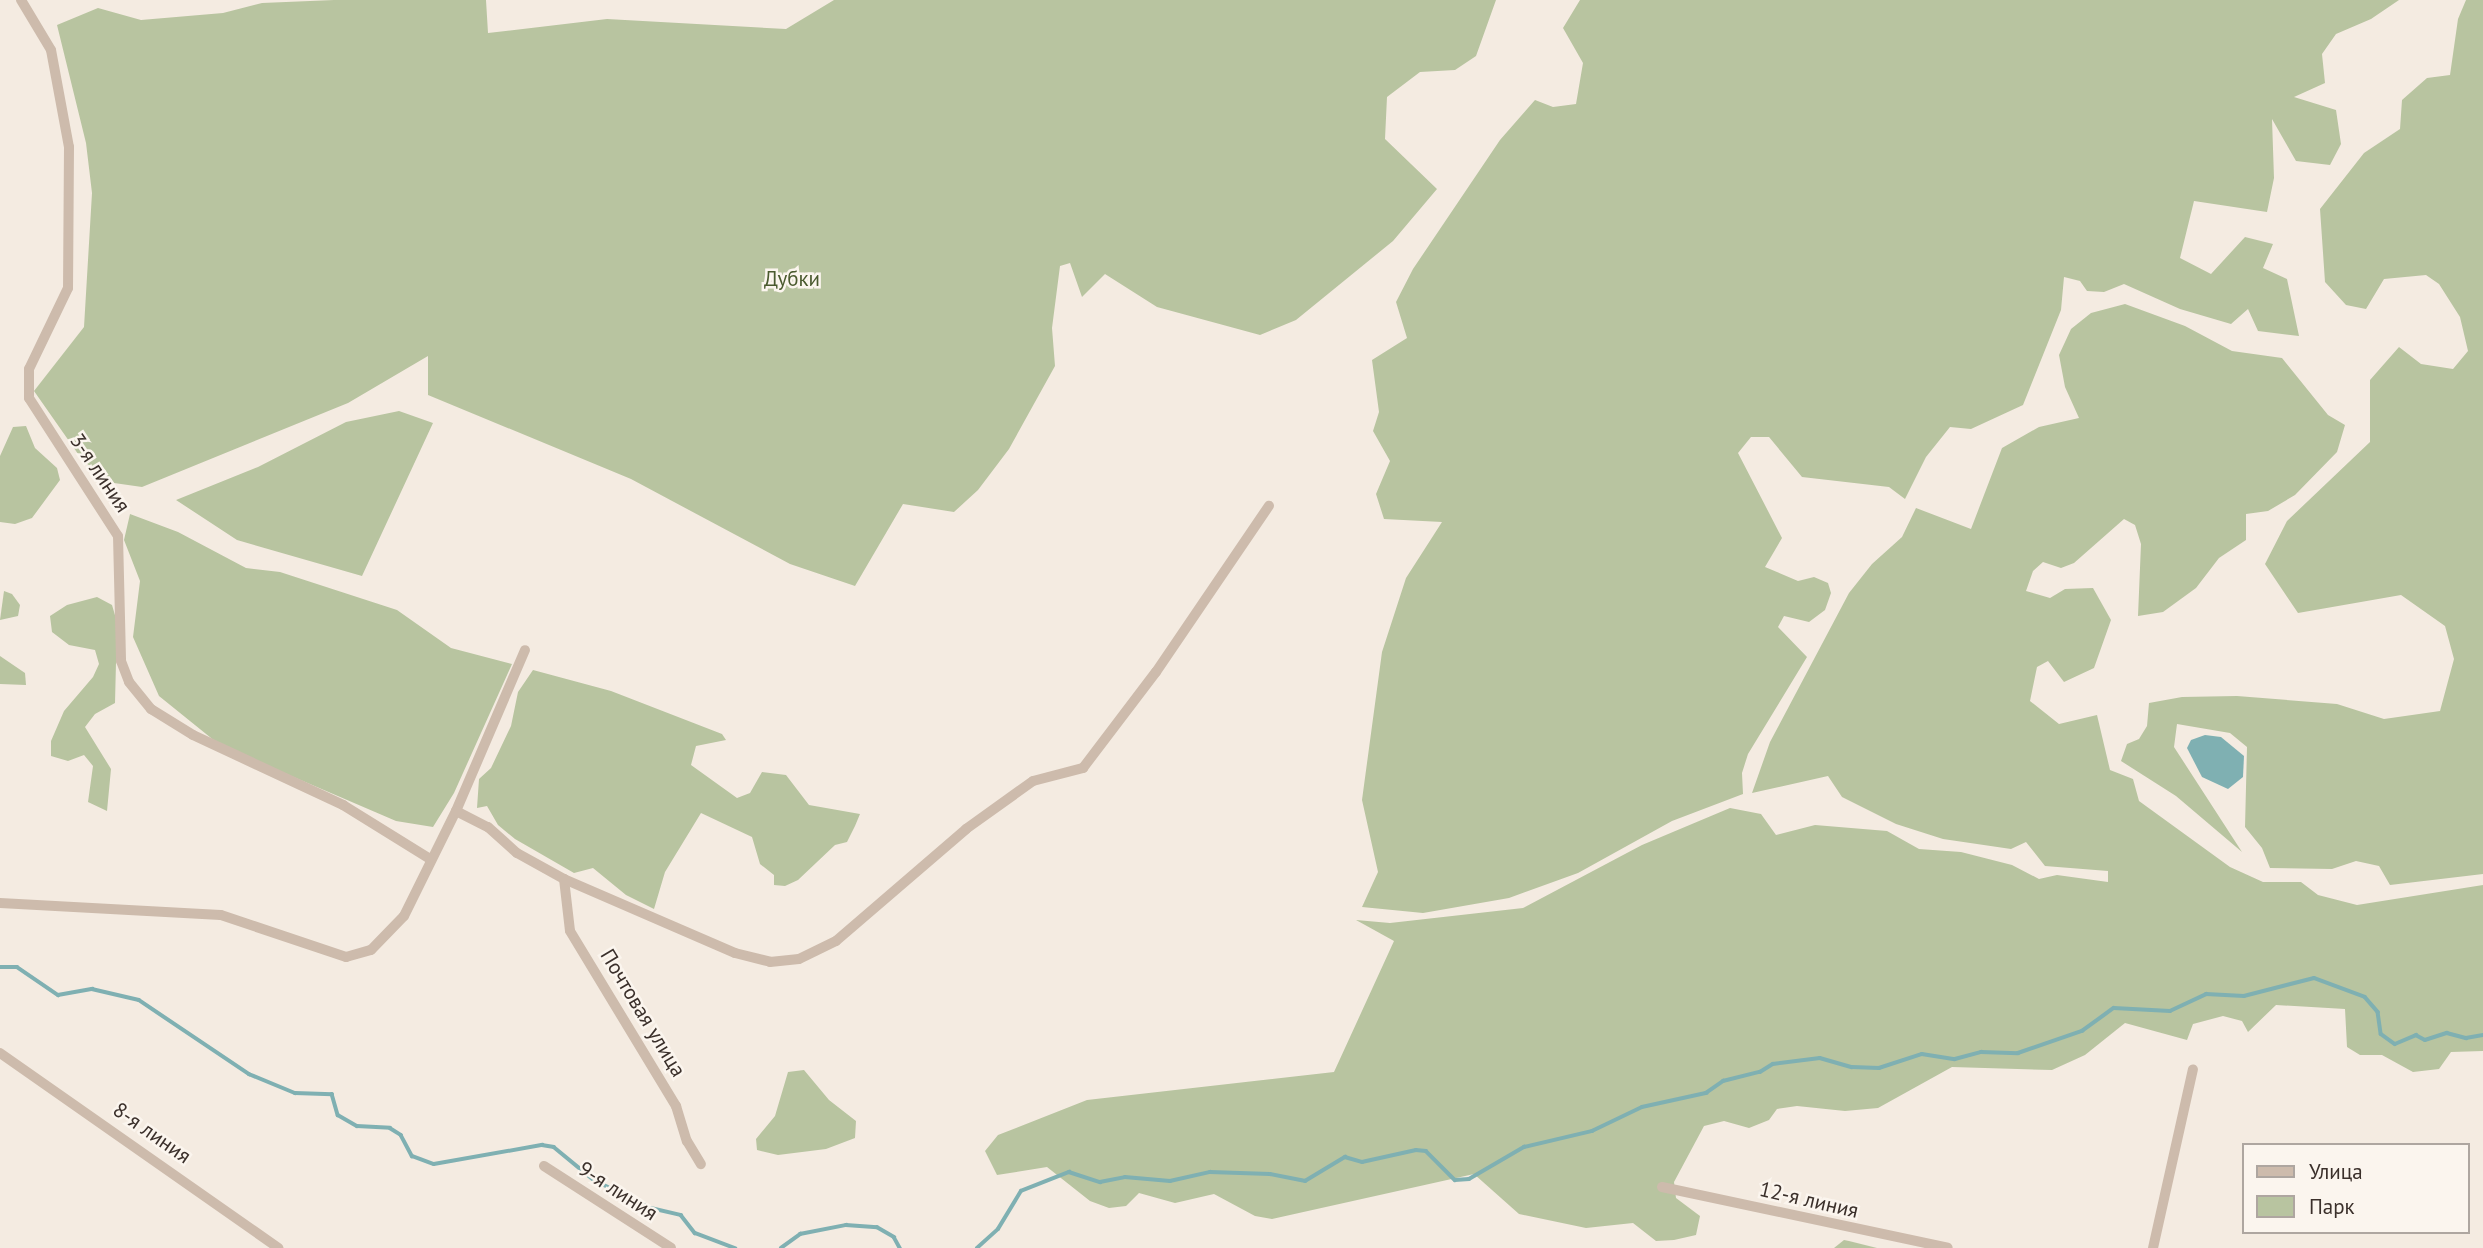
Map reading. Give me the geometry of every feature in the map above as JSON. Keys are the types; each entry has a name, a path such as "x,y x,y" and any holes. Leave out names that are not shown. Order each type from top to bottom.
{"street":[{"name":"3-я линия","path":"21,0 51,50 65,110 70,171 68,288 29,369 29,398 118,536 121,661 128,682 151,709 193,735 343,805 430,859"},
{"path":"456,811 488,827 517,853 564,879 735,953 770,962 799,959 836,941 966,828 1033,781 1083,768 1156,672 1269,506"},
{"path":"0,903 221,915 346,957 371,950 404,916 456,811 525,650"},
{"name":"Почтовая улица","path":"564,879 570,931 677,1106 687,1141 701,1164"},
{"name":"8-я линия","path":"0,1053 279,1248"},
{"path":"2153,1248 2193,1069"},
{"name":"9-я линия","path":"544,1166 671,1248"},
{"name":"12-я линия","path":"1662,1187 1948,1248"}],"green space":[{"name":"Дубки","path":"486,0 488,33 607,19 786,29 834,0 1496,0 1476,56 1455,70 1420,72 1387,97 1385,139 1437,189 1393,241 1296,320 1260,335 1157,307 1105,274 1082,297 1070,263 1060,266 1052,328 1055,366 1009,449 978,490 954,512 903,504 855,586 790,564 631,479 428,395 428,356 348,403 142,487 114,483 83,461 34,391 84,327 92,193 86,143 57,25 98,8 141,20 223,13 262,3"},
{"path":"1580,0 2399,0 2371,19 2336,34 2322,54 2325,83 2294,97 2336,110 2341,144 2330,165 2296,161 2272,119 2274,178 2267,212 2194,201 2180,258 2211,274 2245,237 2273,244 2263,268 2287,279 2299,336 2258,331 2248,309 2231,324 2180,309 2124,284 2104,292 2087,291 2080,281 2064,277 2061,310 2023,405 1971,429 1950,427 1926,457 1905,499 1889,487 1802,477 1769,437 1751,437 1738,453 1782,538 1765,567 1798,581 1814,577 1828,583 1831,593 1825,610 1809,622 1784,616 1778,627 1807,657 1748,754 1742,773 1743,794 1672,821 1578,873 1509,898 1423,913 1362,907 1378,872 1362,800 1382,652 1406,578 1442,522 1384,519 1376,494 1390,461 1373,431 1379,412 1372,360 1407,338 1396,302 1413,269 1500,140 1535,100 1553,107 1576,104 1583,63 1563,28"},
{"path":"2466,0 2483,0 2483,874 2390,885 2379,866 2356,861 2332,869 2270,868 2262,848 2245,827 2247,747 2230,733 2177,724 2174,747 2242,852 2176,796 2121,761 2127,744 2139,739 2147,726 2149,703 2182,697 2237,696 2337,704 2384,719 2440,711 2454,659 2445,626 2401,595 2298,613 2265,564 2287,521 2370,442 2370,380 2399,347 2421,364 2453,369 2468,351 2460,317 2439,284 2426,275 2384,279 2366,309 2346,305 2325,282 2320,209 2364,153 2400,129 2402,100 2427,78 2450,75 2458,19"},
{"path":"2125,304 2185,326 2232,351 2282,358 2328,415 2345,425 2337,452 2295,495 2268,511 2246,514 2246,540 2219,558 2196,588 2163,612 2138,616 2141,544 2135,525 2124,519 2074,563 2061,568 2043,562 2033,571 2026,591 2050,598 2065,589 2093,588 2111,620 2094,668 2064,682 2048,661 2037,667 2030,701 2059,724 2097,715 2110,770 2133,779 2139,801 2230,867 2263,882 2301,882 2318,895 2357,905 2483,885 2483,1051 2451,1052 2439,1069 2413,1072 2382,1055 2360,1055 2347,1047 2345,1009 2276,1005 2248,1032 2242,1021 2223,1016 2193,1024 2187,1040 2125,1023 2085,1055 2052,1070 1952,1067 1878,1108 1845,1111 1797,1106 1777,1109 1769,1120 1749,1128 1724,1121 1704,1126 1674,1182 1676,1198 1700,1216 1696,1235 1674,1240 1656,1241 1633,1223 1586,1228 1519,1214 1474,1174 1272,1219 1255,1216 1214,1194 1175,1203 1139,1193 1126,1206 1109,1208 1090,1201 1047,1167 997,1175 985,1151 998,1135 1087,1100 1334,1072 1394,941 1356,920 1390,923 1523,908 1642,845 1730,808 1761,814 1776,835 1815,825 1887,831 1919,849 1961,852 2012,865 2039,879 2057,875 2108,882 2108,871 2045,866 2026,842 2011,849 1943,839 1896,824 1842,797 1828,776 1752,793 1770,742 1849,593 1872,564 1902,537 1916,508 1971,529 2002,448 2039,427 2079,418 2065,387 2059,355 2071,329 2091,313"},
{"path":"399,411 433,423 362,576 237,540 176,500 258,467 346,422"},
{"path":"26,426 35,448 57,468 60,480 32,518 15,524 0,522 0,456 13,427"},
{"path":"130,514 178,532 246,568 280,572 397,610 451,648 512,664 454,793 433,827 396,821 247,757 216,742 159,696 133,637 140,581 124,540"},
{"path":"4,591 12,594 20,605 18,616 0,620"},
{"path":"97,597 112,605 117,622 115,703 95,714 85,727 111,769 107,811 88,802 93,766 84,755 68,761 51,756 51,741 64,711 93,677 99,664 95,650 69,645 52,632 50,616 67,605"},
{"path":"0,656 25,673 26,685 0,684"},
{"path":"533,670 611,691 722,734 726,740 696,746 691,765 737,798 750,793 762,772 786,775 809,805 860,814 847,842 835,845 798,880 785,886 774,885 774,875 760,864 752,837 701,813 665,872 654,909 626,895 593,868 574,873 515,839 498,825 487,806 477,808 479,779 491,768 511,726 518,692"},
{"path":"804,1070 829,1100 856,1121 855,1138 826,1149 778,1155 757,1150 756,1139 775,1116 788,1072"},
{"path":"1844,1240 1849,1241 1877,1248 1834,1248"}],"water":[{"path":"2205,735 2221,737 2244,756 2243,777 2228,789 2202,777 2187,748 2191,740"}],"waterway":[{"path":"0,967 17,967 58,995 92,989 139,1000 249,1074 295,1093 332,1094 338,1115 357,1126 390,1128 401,1135 412,1156 434,1164 542,1145 554,1147 594,1180 651,1208 681,1215 695,1233 735,1248"},
{"path":"977,1248 998,1229 1021,1191 1069,1172 1100,1182 1125,1177 1170,1181 1210,1172 1270,1174 1305,1181 1345,1157 1362,1162 1416,1150 1426,1151 1455,1180 1469,1179 1524,1147 1592,1131 1642,1107 1706,1093 1723,1081 1760,1072 1773,1064 1820,1058 1852,1067 1879,1068 1922,1054 1955,1059 1981,1052 2018,1053 2082,1031 2114,1008 2170,1011 2206,994 2244,996 2314,978 2365,997 2378,1012 2381,1034 2395,1044 2416,1035 2425,1040 2447,1033 2466,1038 2483,1035"},
{"path":"781,1248 800,1234 846,1225 877,1227 894,1237 900,1248"}]}
